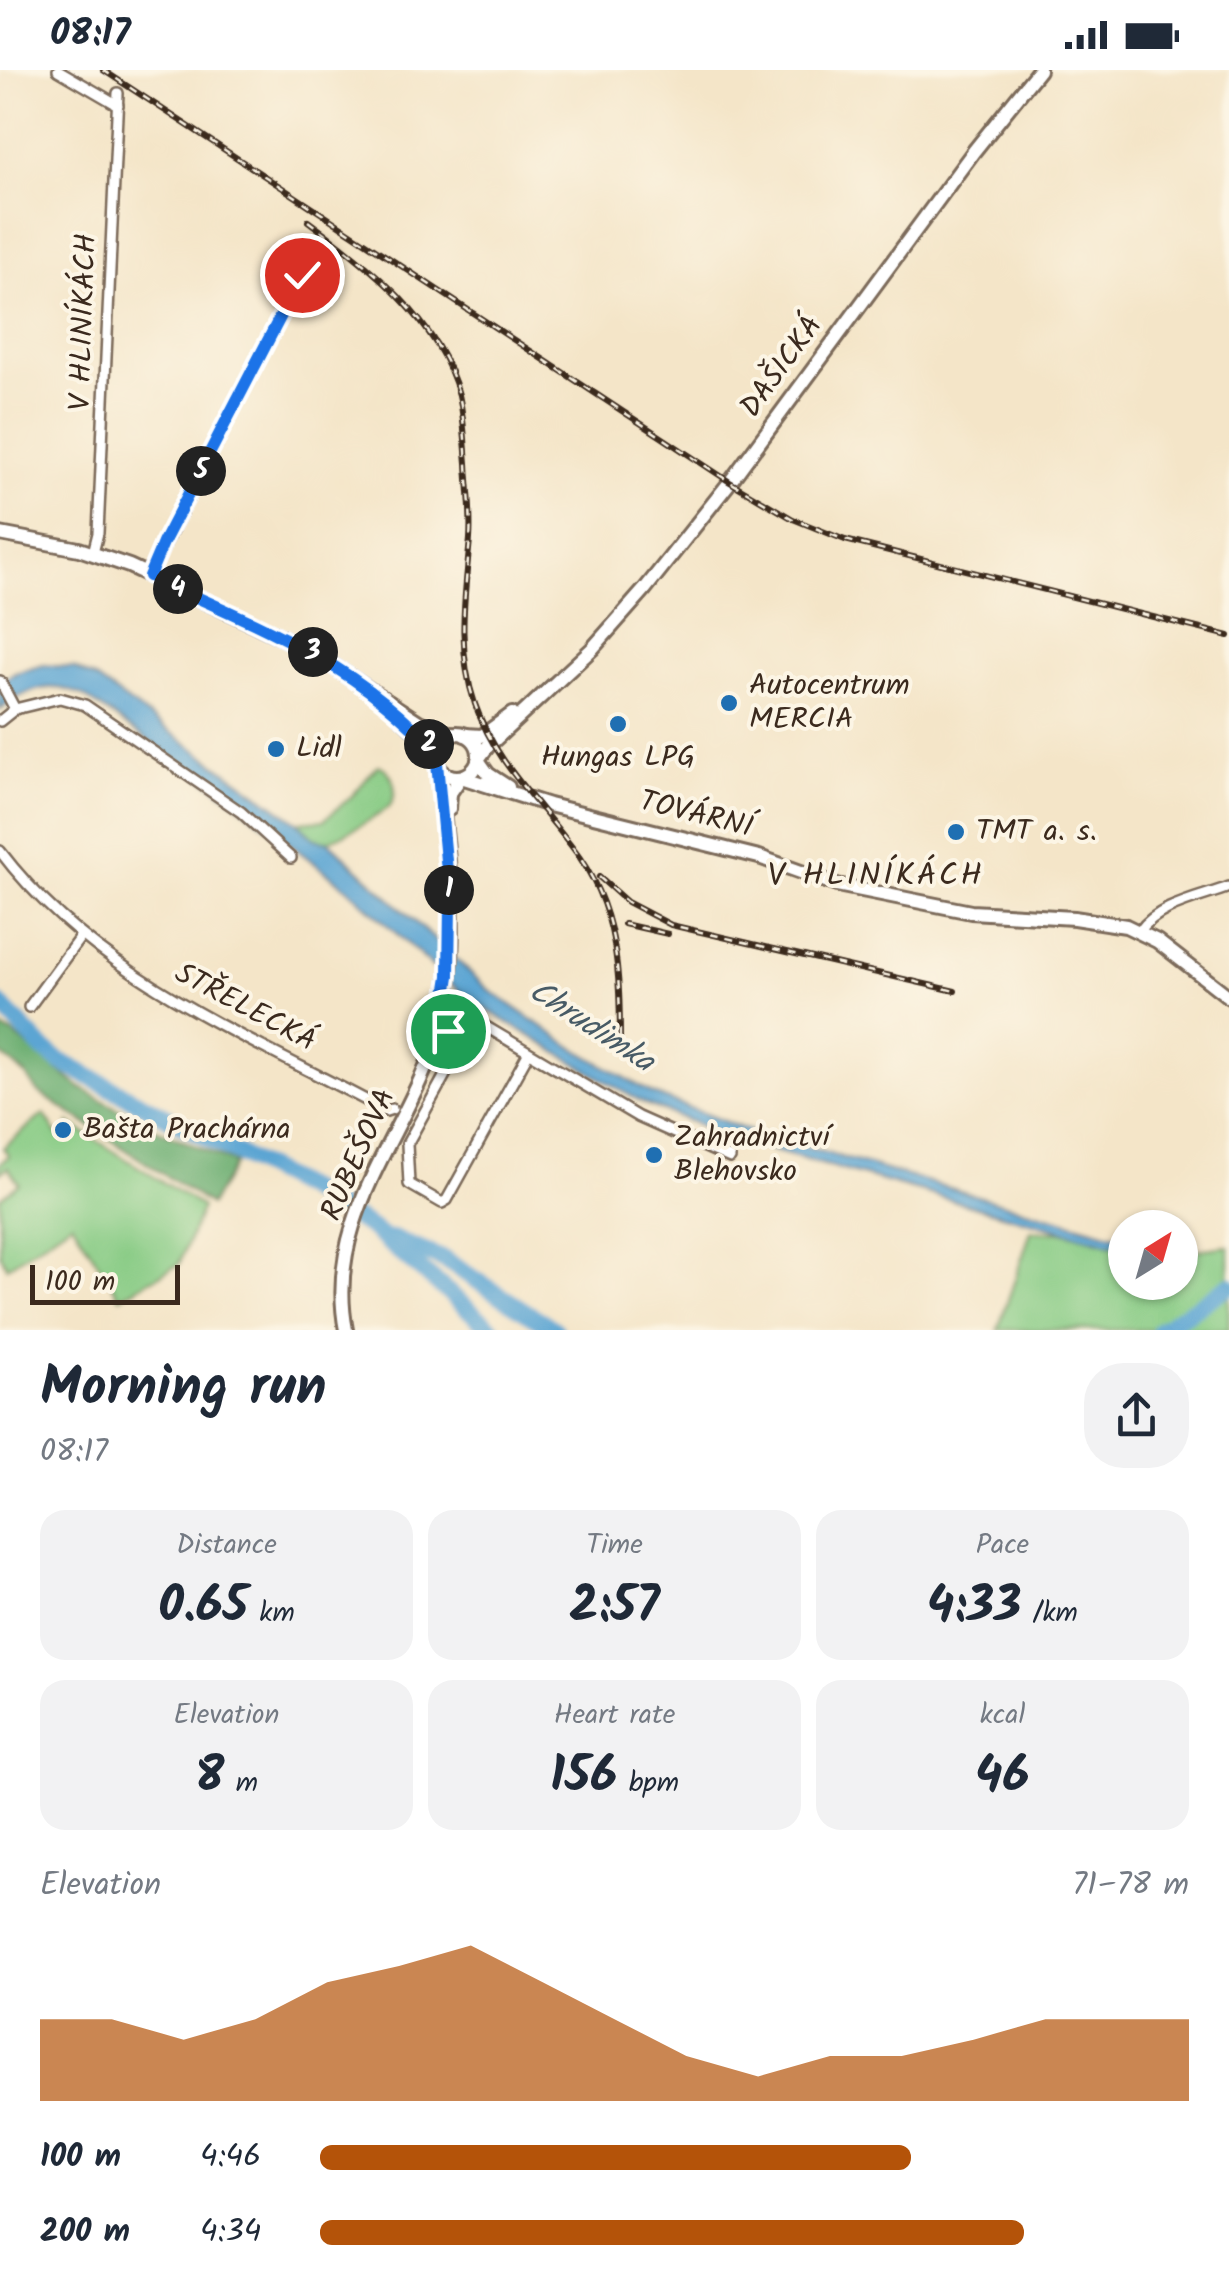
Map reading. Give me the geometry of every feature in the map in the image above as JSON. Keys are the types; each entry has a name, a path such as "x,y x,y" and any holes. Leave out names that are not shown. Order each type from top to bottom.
{"street":[{"path":"58,70 118,106"},
{"name":"DAŠICKÁ","path":"478,759 592,650 666,563 974,150 1039,70"},
{"name":"V HLINÍKÁCH","path":"93,553 98,533 104,428 118,93"},
{"path":"149,576 293,290 310,266"},
{"path":"0,534 93,553 309,650 375,692 427,726 460,734 477,746 478,759 473,770 461,777 448,775 375,692"},
{"path":"0,681 14,705"},
{"name":"DAŠICKÁ","path":"460,734 485,734 554,684"},
{"path":"0,722 14,705 60,698 85,705 241,812 291,858"},
{"path":"437,759 442,740 460,734"},
{"name":"RUBEŠOVA","path":"437,759 454,947"},
{"name":"TOVÁRNÍ","path":"478,759 488,774 532,800"},
{"name":"TOVÁRNÍ","path":"461,777 532,800 759,857 838,885 971,912 1091,919 1140,931"},
{"name":"RUBEŠOVA","path":"346,1330 341,1282 352,1241 367,1196 438,1057 447,1014 454,947 448,799 461,777"},
{"name":"STŘELECKÁ","path":"0,850 81,936 165,995 386,1111 392,1109"},
{"path":"1229,887 1163,911 1140,931 1229,997"},
{"path":"29,1008 81,936"},
{"path":"447,1014 478,1022 653,1125 730,1158"},
{"path":"471,1028 406,1146 410,1184 442,1203 528,1054"},
{"name":"RUBEŠOVA","path":"352,1241 354,1330"}],"green space":[{"path":"378,765 391,776 394,787 391,804 379,814 322,842 297,822 324,820 352,796"},
{"path":"0,1028 12,1033 81,1088 144,1124 235,1163 210,1205 38,1092 25,1074 0,1054"},
{"path":"44,1114 59,1137 70,1135 69,1123 202,1207 179,1264 120,1297 72,1222 7,1267 0,1254 0,1198 19,1183 8,1167 0,1173 0,1163 9,1156 3,1148"},
{"path":"1031,1231 1068,1232 1108,1243 1108,1300 1198,1300 1198,1250 1229,1246 1229,1330 998,1330"}],"water":[{"path":"44,665 74,668 95,678 297,822 315,839 329,842 489,990 571,1046 653,1094 749,1131 1108,1233 1108,1243 745,1143 648,1105 467,998 347,888 217,788 85,697 62,689 41,689 20,696 0,710 0,683 15,673"}],"waterway":[{"path":"0,1004 61,1062 313,1193 371,1228 493,1330"},
{"path":"393,1239 443,1259 555,1330"},
{"path":"1160,1330 1229,1286"}],"railway":[{"path":"103,70 730,482 793,519 845,540 1229,636"},
{"path":"308,221 398,296 435,342 449,368 462,412 470,501 464,621 469,683 494,744 572,847 599,893 614,942 620,1048"},
{"path":"599,877 627,902 671,925 955,991"},
{"path":"624,924 668,934"}],"place":[{"name":"Autocentrum MERCIA","path":"729,703"},
{"name":"Hungas LPG","path":"618,724"},
{"name":"Lidl","path":"276,749"},
{"name":"TMT a. s.","path":"956,832"},
{"name":"Bašta Prachárna","path":"63,1130"},
{"name":"Zahradnictví Blehovsko","path":"654,1155"}],"district":[{"name":"V HLINÍKÁCH","path":"876,876"}],"route":[{"path":"302,275 149,576 330,662 375,692 436,752 450,904 449,976 443,1014 452,1015 448,1031"}],"water label":[{"name":"Chrudimka","path":"591,1027"}]}
